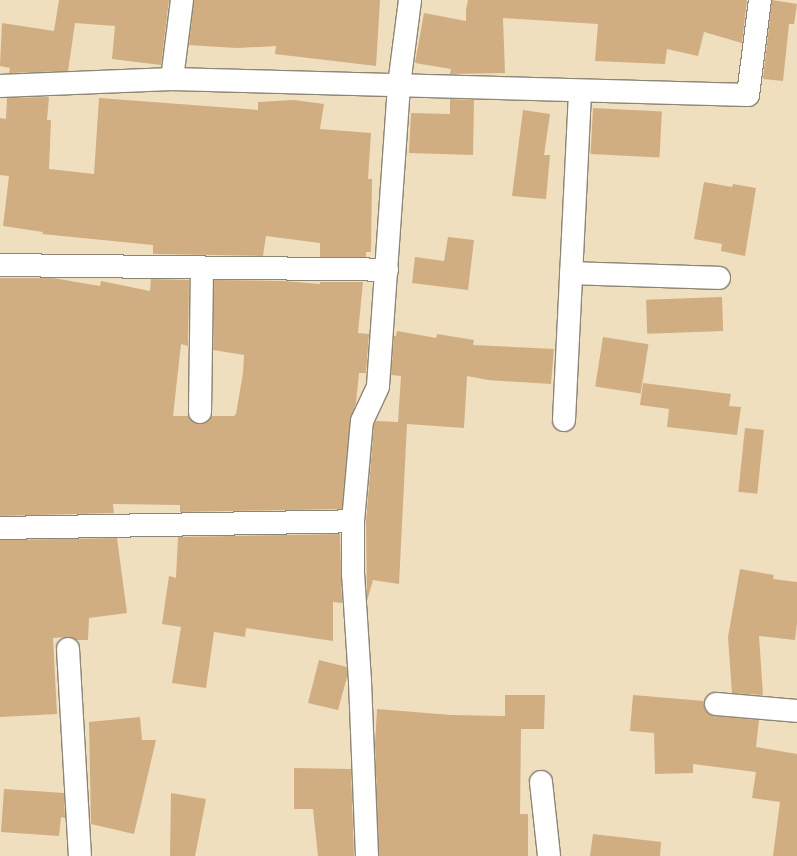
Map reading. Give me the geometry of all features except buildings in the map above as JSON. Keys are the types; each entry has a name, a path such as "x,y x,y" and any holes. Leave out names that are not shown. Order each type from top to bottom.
{"street":[{"path":"172,79 182,0"},
{"path":"367,856 360,681 353,574 353,521 362,421 378,386 400,85 410,0"},
{"path":"0,86 172,79 748,95 760,0"},
{"path":"564,420 580,91"},
{"path":"0,265 387,270"},
{"path":"200,412 202,268"},
{"path":"571,273 719,278"},
{"path":"0,528 353,521"},
{"path":"68,649 80,856"},
{"path":"716,704 797,711"},
{"path":"541,782 549,856"}]}
